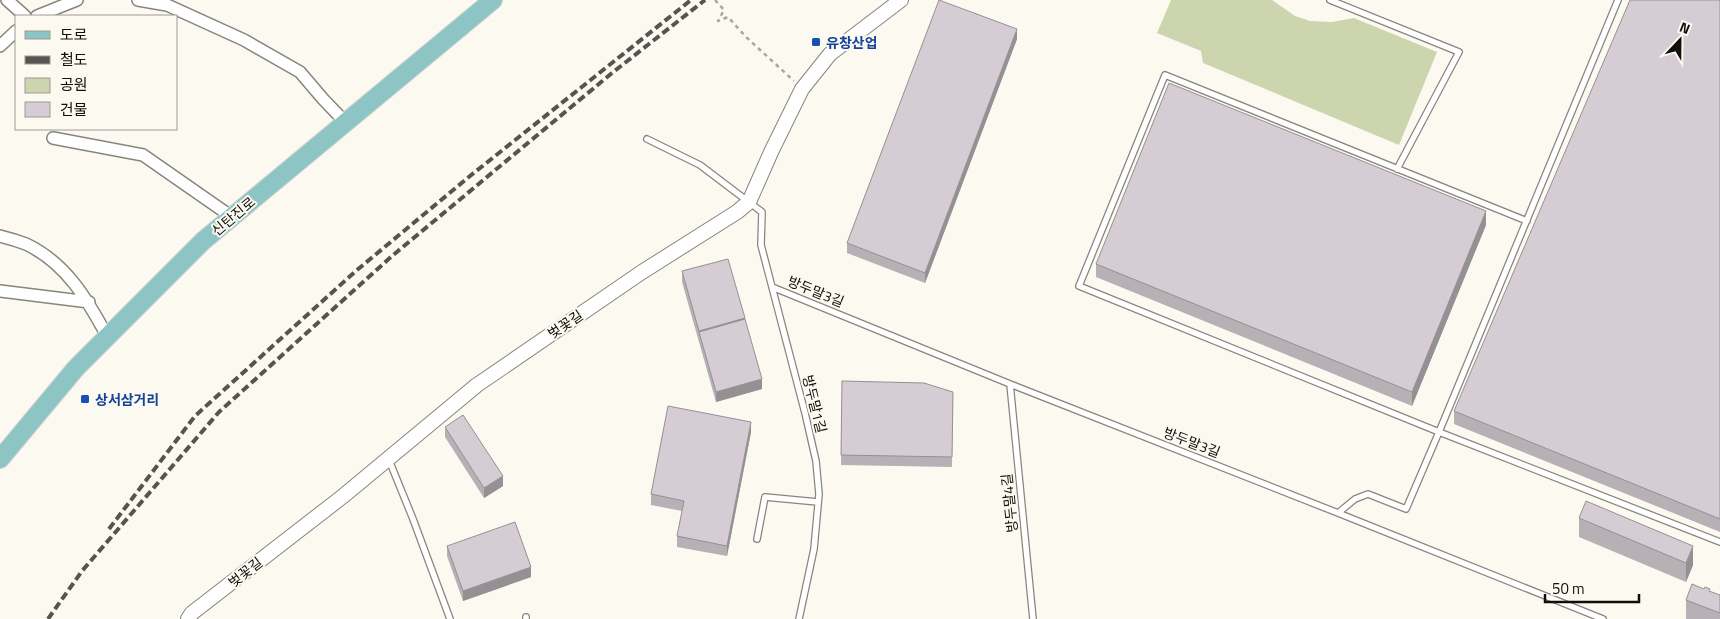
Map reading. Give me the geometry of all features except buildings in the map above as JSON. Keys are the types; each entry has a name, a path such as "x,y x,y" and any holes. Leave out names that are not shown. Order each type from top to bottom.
{"main road":[{"name":"신탄진로","path":"0,459 76,368 203,241 493,0"}],"street":[{"path":"7,0 24,15"},
{"path":"40,15 77,0"},
{"path":"138,0 167,5 244,40 300,72 346,122"},
{"name":"벚꽃길","path":"188,619 342,497 477,385 642,272 737,212 749,202 802,89 830,54 901,0"},
{"path":"0,46 15,32"},
{"path":"53,138 143,154 232,217"},
{"path":"0,236 26,244 51,260 67,274 89,302 108,336"},
{"path":"0,291 89,302"}],"lane":[{"path":"1330,0 1459,52 1398,169"},
{"path":"1338,512 1355,499 1368,494 1406,509 1618,0"},
{"path":"1526,221 1165,75 1079,286 1438,432 1720,542"},
{"path":"647,139 700,165 749,202"},
{"name":"방두말1길","path":"749,202 762,212 761,245 816,461 819,494 814,549 798,619"},
{"name":"방두말3길","path":"772,287 1010,384 1338,512 1603,619"},
{"name":"방두말4길","path":"1010,384 1033,619"},
{"path":"388,459 413,519 450,619"},
{"path":"757,539 765,497 818,502"}],"path":[{"path":"715,0 724,10 718,21 728,17 746,37 802,89"}],"green space":[{"path":"1171,0 1272,0 1295,16 1310,21 1332,22 1354,18 1437,52 1399,145 1203,63 1201,51 1157,33"}],"railway":[{"path":"109,529 195,416 357,270 470,176 691,0"},
{"path":"48,619 82,571 219,412 392,256 612,73 705,0"}],"place":[{"name":"유창산업","path":"816,42"},
{"name":"상서삼거리","path":"85,399"}]}
